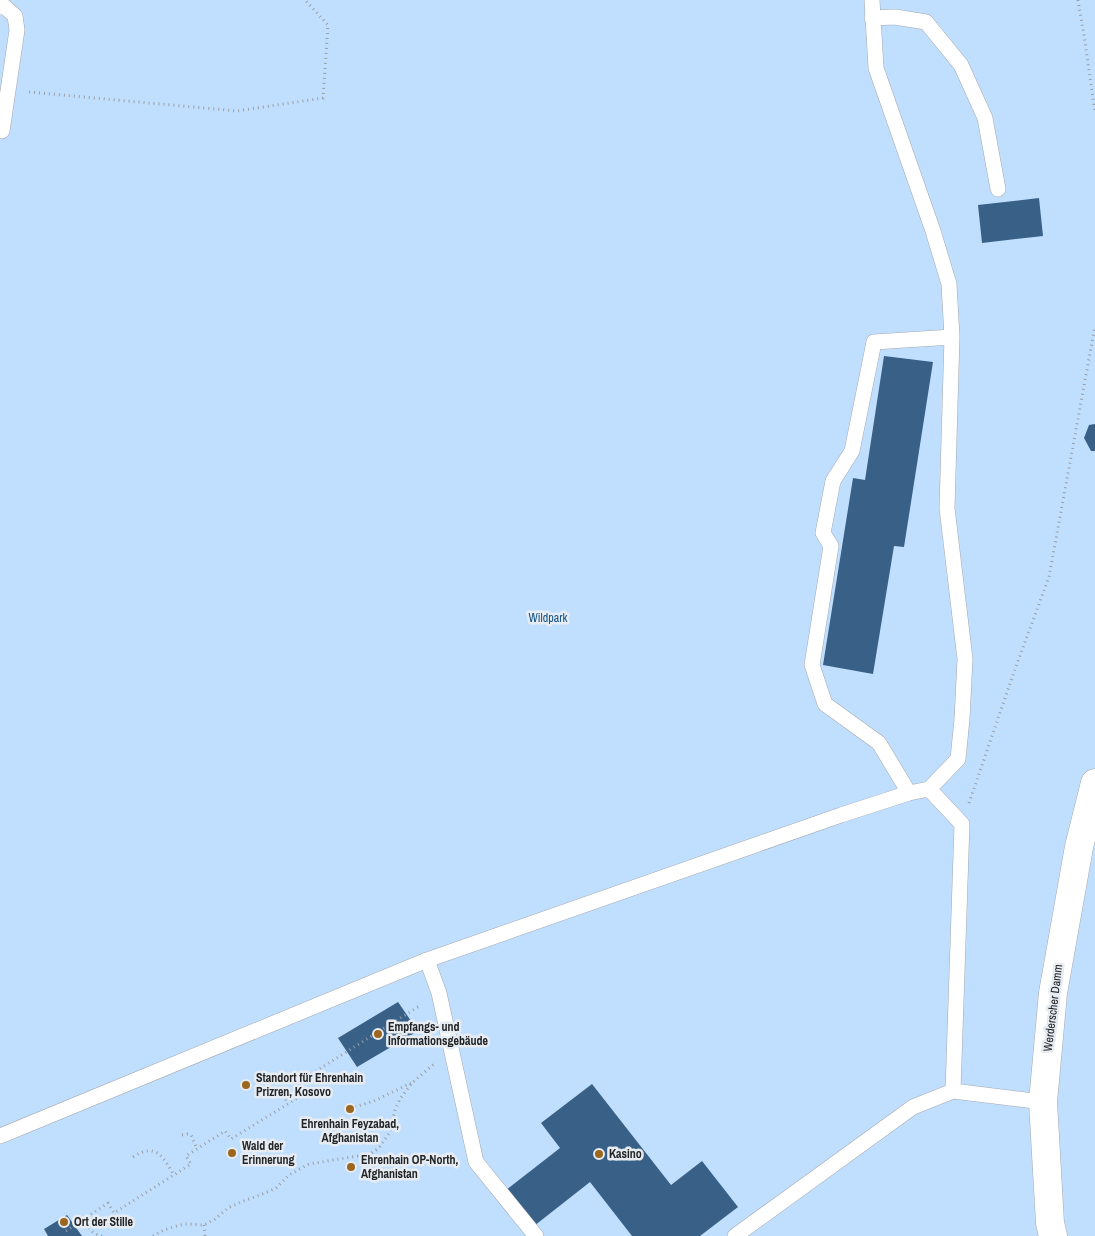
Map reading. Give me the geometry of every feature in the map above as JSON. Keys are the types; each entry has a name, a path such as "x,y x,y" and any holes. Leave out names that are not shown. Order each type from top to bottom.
{"street":[{"name":"Werderscher Damm","path":"1054,1236 1050,1223 1043,1102 1053,993 1079,847 1095,783"}],"lane":[{"path":"0,1136 427,960 831,818 909,793 929,790 958,760 965,659 947,508 952,337 949,284 933,231 876,68 872,0"},
{"path":"0,6 5,7 15,16 17,30 4,89 2,131"},
{"path":"872,18 895,17 926,22 961,65 986,118 998,189"},
{"path":"909,793 879,743 825,704 812,665 831,546 823,533 833,481 852,452 874,342 952,337"},
{"path":"929,790 962,824 953,1091"},
{"path":"427,960 439,993 476,1162 536,1236"},
{"path":"735,1236 914,1107 953,1091 1043,1102"}],"path":[{"path":"4,89 237,111 323,98 328,26 305,0"},
{"path":"1078,0 1095,112"},
{"path":"962,824 1049,577 1095,326"},
{"path":"66,1231 108,1203 114,1213 191,1164 186,1156 225,1131 231,1139 304,1094 297,1083 410,1012"},
{"path":"153,1236 164,1230 185,1224 204,1225 228,1208 276,1188 290,1175 309,1164 349,1160 370,1154 379,1148 390,1132 395,1110 400,1099 412,1083 451,1051"},
{"path":"250,1084 261,1079 271,1081 278,1087 288,1104"},
{"path":"355,1107 374,1101 412,1083"},
{"path":"182,1136 191,1135 197,1149"},
{"path":"133,1157 147,1150 158,1153 174,1175"},
{"path":"84,1219 89,1228 97,1235 103,1236"},
{"path":"204,1225 205,1236"}],"green space":[{"name":"Wildpark","path":"0,0 1095,0 1095,1236 0,1236"}],"building":[{"path":"1039,198 1043,236 982,243 978,205"},
{"path":"884,356 933,362 904,547 894,546 873,674 823,665 853,478 865,480"},
{"path":"1095,424 1095,451 1091,451 1084,438 1089,425"},
{"name":"Empfangs- und Informationsgebäude","path":"398,1002 418,1031 357,1067 338,1038"},
{"name":"Kasino","path":"592,1084 671,1185 702,1161 738,1207 700,1236 632,1236 590,1182 534,1226 506,1190 560,1148 541,1123"},
{"name":"Ort der Stille","path":"67,1215 82,1236 48,1236 44,1229"}],"place":[{"name":"Empfangs- und Informationsgebäude","path":"378,1034"},
{"name":"Standort für Ehrenhain Prizren, Kosovo","path":"246,1085"},
{"name":"Ehrenhain Feyzabad, Afghanistan","path":"350,1109"},
{"name":"Wald der Erinnerung","path":"232,1153"},
{"name":"Kasino","path":"599,1154"},
{"name":"Ehrenhain OP-North, Afghanistan","path":"351,1167"},
{"name":"Ort der Stille","path":"64,1222"}]}
